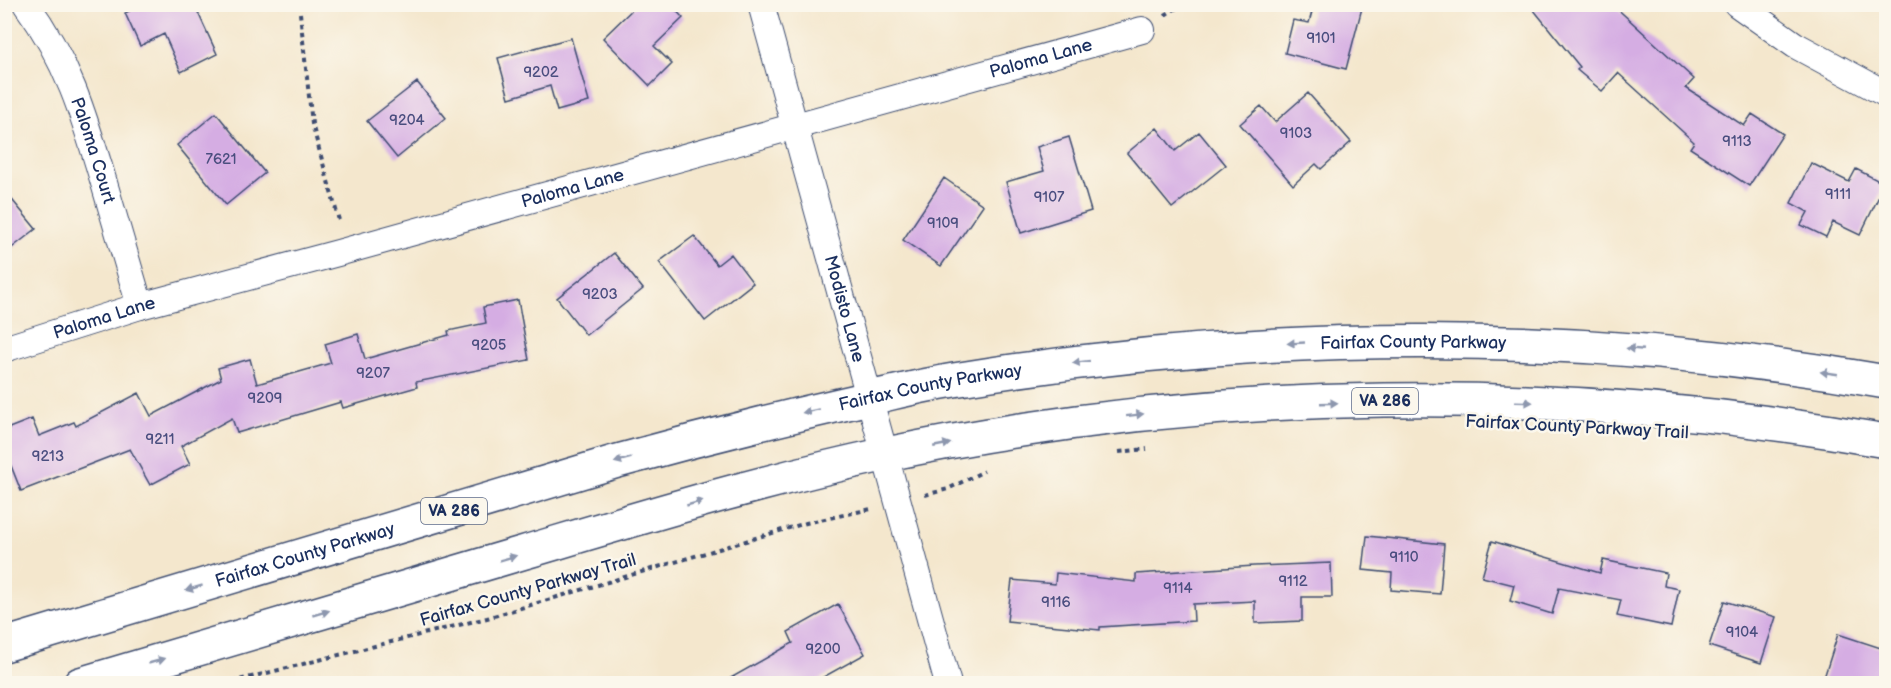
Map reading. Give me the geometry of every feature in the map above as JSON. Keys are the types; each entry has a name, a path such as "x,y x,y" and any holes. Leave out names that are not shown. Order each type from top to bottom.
{"highway":[{"name":"Fairfax County Parkway","path":"4,645 614,462 780,418 957,380 1119,357 1219,348 1380,340 1459,340 1631,348 1720,358 1887,382"},
{"name":"VA 286","path":"80,684 718,496 884,455 997,435 1150,413 1404,400 1495,401 1654,410 1821,429 1887,441"}],"street":[{"name":"Paloma Court","path":"26,4 62,62 82,108 140,306"},
{"name":"Modisto Lane","path":"760,4 948,684"},
{"path":"1737,4 1796,45 1887,94"},
{"name":"Paloma Lane","path":"4,349 140,306 1142,30"}],"path":[{"path":"299,4 312,124 348,250"},
{"path":"1111,453 1158,448"},
{"path":"948,489 992,467"},
{"name":"Fairfax County Parkway Trail","path":"223,684 487,618 807,523 839,516"}],"building":[{"path":"143,4 194,4 217,54 181,72 164,34 140,46 125,13"},
{"path":"638,4 670,4 683,18 654,46 672,64 650,86 603,38"},
{"path":"1314,4 1363,4 1346,69 1285,53 1293,20 1309,23"},
{"path":"1529,4 1612,4 1694,79 1686,88 1744,126 1752,114 1783,134 1749,186 1690,148 1694,142 1618,73 1602,91 1577,70 1580,67"},
{"path":"571,38 589,102 557,111 550,86 509,98 498,58"},
{"path":"417,82 446,118 397,158 367,121"},
{"path":"1308,93 1351,142 1321,169 1316,164 1293,185 1240,124 1261,106 1275,122"},
{"path":"216,113 265,173 226,205 177,145"},
{"path":"1157,128 1175,151 1199,132 1226,165 1172,208 1127,153"},
{"path":"1069,137 1091,211 1021,233 1006,182 1044,171 1037,147"},
{"path":"1811,163 1849,182 1856,169 1885,184 1860,235 1833,222 1826,237 1801,225 1808,212 1791,203"},
{"path":"944,178 983,205 941,266 903,240"},
{"path":"4,190 36,229 4,254"},
{"path":"694,236 717,265 731,254 753,283 705,321 659,262"},
{"path":"614,253 643,289 586,335 557,298"},
{"path":"518,300 529,360 416,382 417,387 343,408 341,402 237,433 232,418 181,446 190,464 150,485 130,449 21,491 4,448 4,430 32,419 39,436 74,422 76,426 139,393 151,416 221,379 218,368 250,359 257,384 331,363 325,344 358,334 365,359 449,335 448,331 486,323 483,307"},
{"path":"1367,536 1444,544 1440,594 1391,590 1392,573 1363,570"},
{"path":"1492,541 1600,573 1603,560 1666,573 1664,586 1679,589 1671,627 1617,616 1621,600 1559,588 1552,614 1510,601 1514,585 1482,577"},
{"path":"1331,563 1332,597 1302,597 1302,621 1255,623 1255,601 1193,604 1194,621 1100,627 1100,630 1007,621 1012,580 1055,584 1056,573 1136,582 1136,574"},
{"path":"1724,601 1776,617 1761,663 1709,646"},
{"path":"838,604 865,654 811,684 720,684 793,643 788,632"},
{"path":"1838,634 1887,650 1887,684 1822,684"}]}
